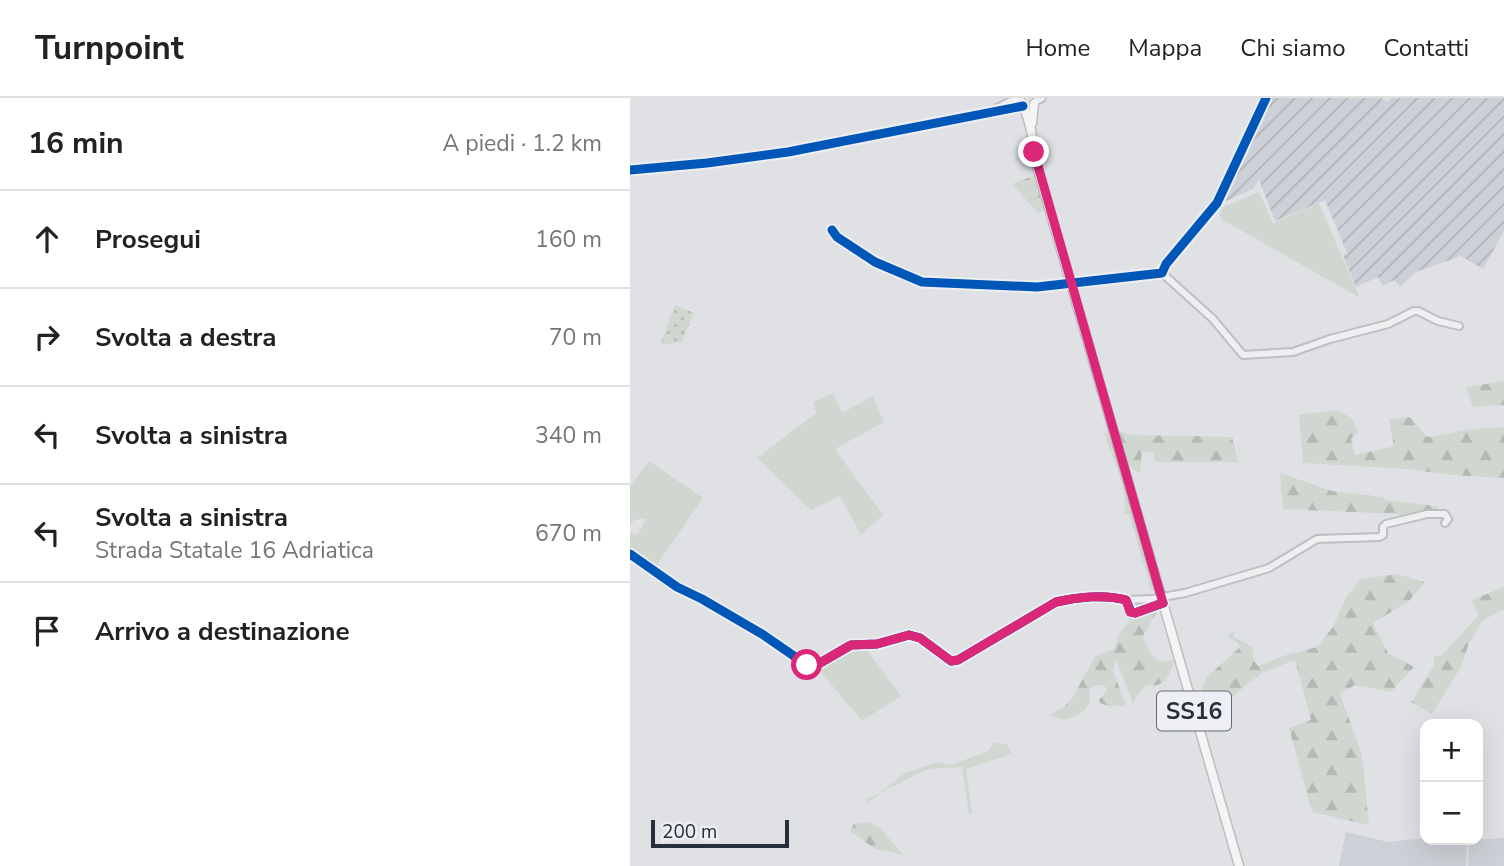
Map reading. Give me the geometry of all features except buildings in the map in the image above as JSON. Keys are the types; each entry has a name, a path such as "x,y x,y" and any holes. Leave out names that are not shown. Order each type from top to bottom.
{"main road":[{"name":"SS16","path":"1031,130 1037,100 1020,102 1031,130 1038,170 1165,602 1239,866"}],"street":[{"path":"1162,273 1166,264 1217,203 1266,98"},
{"path":"630,170 753,158 945,123 1020,102"},
{"path":"832,230 837,237 875,262 922,282 1017,287 1078,284 1162,273 1213,319 1243,355 1293,352 1388,324 1418,311 1438,321 1459,326"},
{"path":"1126,600 1130,612 1135,613 1185,593 1269,568 1317,539 1379,537 1383,535 1383,527 1386,524 1427,514 1445,514 1448,516 1445,523"},
{"path":"630,554 677,587 762,634 807,665 820,663 851,645 877,644 909,635 920,638 951,661 958,660 1056,602 1100,597 1165,602"}],"shaded area":[{"path":"1268,98 1381,98 1388,102 1391,98 1504,98 1504,231 1483,269 1461,256 1416,272 1400,287 1394,280 1383,286 1378,277 1356,287 1343,255 1347,253 1325,200 1275,221 1259,180 1253,189 1219,204"},
{"path":"1346,832 1388,842 1420,839 1420,845 1467,845 1466,866 1339,866"},
{"path":"1504,838 1504,866 1468,866 1469,845 1483,845 1483,839"}],"green space":[{"path":"1035,175 1045,210 1038,213 1012,184"},
{"path":"1259,192 1273,223 1319,203 1360,298 1219,216 1223,207"},
{"path":"675,305 694,313 682,342 660,345"},
{"path":"1504,381 1504,405 1473,407 1466,387"},
{"path":"833,393 842,413 873,396 884,422 835,449 883,515 861,535 840,496 811,510 757,458 816,413 813,402"},
{"path":"1336,410 1352,418 1358,432 1351,439 1355,455 1394,446 1389,419 1410,417 1427,437 1504,427 1504,478 1303,463 1299,415"},
{"path":"1118,430 1131,435 1232,437 1238,462 1156,462 1153,453 1142,451 1140,474 1127,464"},
{"path":"1109,432 1156,589 1151,590 1129,514 1124,515 1122,484 1104,433"},
{"path":"649,461 703,498 654,569 630,553 630,532 635,535 639,533 646,518 634,520 630,526 630,486"},
{"path":"1280,473 1332,491 1437,506 1439,511 1404,518 1398,514 1283,509"},
{"path":"1397,574 1425,582 1409,601 1373,623 1388,653 1414,667 1391,692 1355,685 1340,694 1362,755 1369,825 1312,812 1289,728 1311,720 1295,660 1262,673 1224,703 1200,714 1195,699 1199,696 1206,678 1240,647 1228,634 1233,632 1234,637 1252,647 1254,661 1258,666 1317,647 1333,627 1346,597 1361,579"},
{"path":"1504,587 1504,609 1482,621 1468,646 1461,667 1432,714 1411,702 1434,665 1434,656 1441,656 1478,616 1472,600"},
{"path":"1159,608 1143,636 1148,648 1158,660 1176,659 1164,681 1146,686 1133,704 1116,659 1113,670 1126,706 1100,703 1106,687 1094,685 1089,691 1087,707 1080,714 1064,720 1050,715 1065,706 1073,697 1095,656 1114,649 1119,635 1129,621 1127,617"},
{"path":"850,646 865,647 901,696 862,721 815,665"},
{"path":"994,743 1007,744 1012,754 966,769 972,814 969,814 962,767 929,769 916,774 888,788 866,804 868,798 878,794 905,773 938,762 950,765 987,752"},
{"path":"870,822 880,828 904,855 875,849 850,831 854,824"}],"cycle path":[{"path":"832,230 837,237 875,262 922,282 1037,287 1162,273 1166,264 1217,203 1266,98"},
{"path":"630,170 788,152 1023,106"},
{"path":"630,554 677,587 762,634 807,665 820,663 851,645 877,644 909,635 920,638 951,661 958,660 1056,602 1091,597 1118,598 1126,600 1131,612 1135,613 1163,603"}],"route":[{"path":"807,665 820,663 851,645 866,646 909,635 920,638 951,661 958,660 1056,602 1114,597 1126,600 1130,612 1135,613 1163,603 1034,152"}]}
